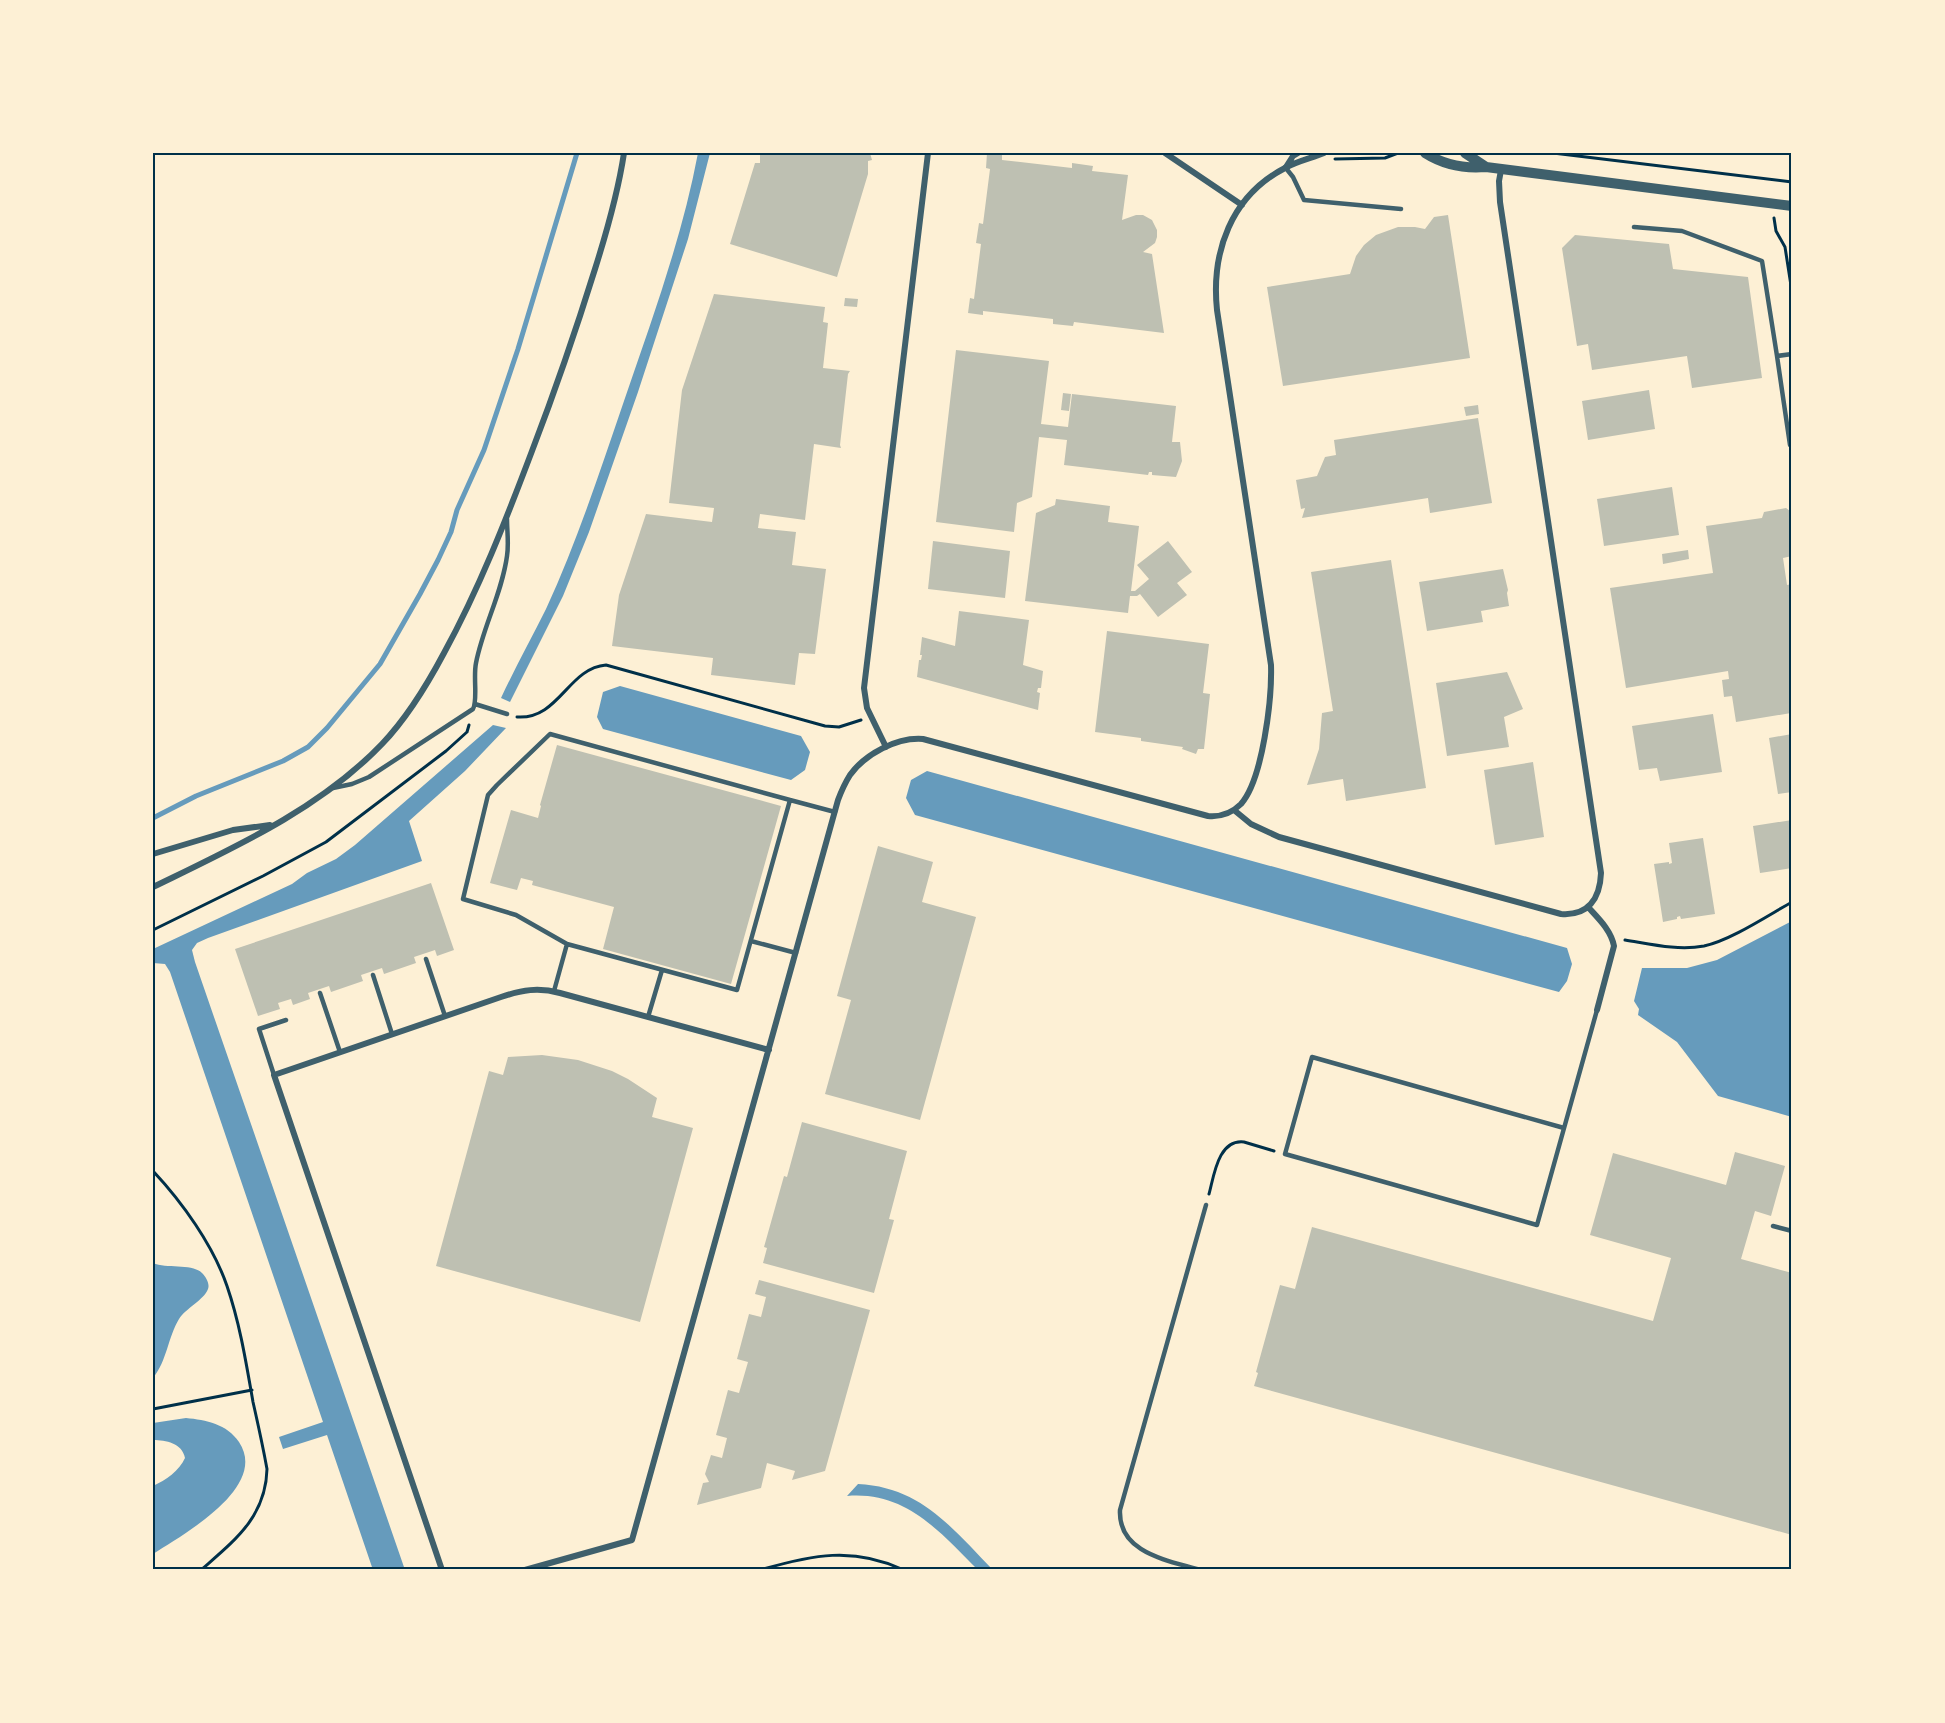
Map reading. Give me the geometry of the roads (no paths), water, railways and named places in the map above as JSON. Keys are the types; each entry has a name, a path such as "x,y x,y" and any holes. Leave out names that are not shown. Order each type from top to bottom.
{"street":[{"path":"153,887 274,825 330,788 383,743 416,701 469,604 507,516 550,403 583,308 615,201 624,153"},
{"path":"886,747 864,697 865,681 928,153"},
{"path":"1166,153 1242,205"},
{"path":"1285,167 1298,153"},
{"path":"525,1570 633,1540 835,812 842,789 849,776 867,758 886,747 918,738 1208,816 1220,816 1234,810 1247,795 1257,768 1266,729 1271,686 1269,646 1216,296 1216,268 1228,230 1242,205 1257,187 1285,167 1324,153"},
{"path":"1425,153 1453,166 1486,167 1792,206"},
{"path":"1466,153 1486,167"},
{"path":"1234,810 1246,821 1279,837 1561,914 1573,914 1588,907 1599,891 1601,873 1502,213 1499,181 1501,170"},
{"path":"153,854 233,830 274,825"},
{"path":"1588,907 1602,922 1612,938 1614,950 1597,1010"},
{"path":"442,1570 274,1075 527,989 542,988 769,1050"}],"lane":[{"path":"1285,167 1305,200 1401,209"},
{"path":"1634,227 1682,231 1762,261 1790,445"},
{"path":"1777,356 1792,354"},
{"path":"330,788 352,784 369,777 473,709 477,659 507,554 507,516"},
{"path":"475,704 507,714"},
{"path":"790,800 737,990 567,944 516,915 463,899 489,795 496,785 550,734 835,812"},
{"path":"751,941 796,953"},
{"path":"554,991 567,944"},
{"path":"426,959 445,1016"},
{"path":"648,1017 662,970"},
{"path":"373,975 392,1034"},
{"path":"320,993 340,1052"},
{"path":"1564,1128 1312,1057 1285,1154 1537,1225 1597,1010"},
{"path":"274,1075 259,1029 286,1020"},
{"path":"1200,1570 1153,1556 1139,1548 1125,1534 1120,1510 1206,1205"},
{"path":"1773,1226 1792,1231"}],"water":[{"path":"698,153 710,153 688,239 638,392 589,532 563,596 510,702 501,698 546,609 568,558 645,340 684,216"},
{"path":"620,686 801,736 810,752 805,770 791,780 603,729 597,717 603,692"},
{"path":"493,725 506,728 465,771 409,821 422,861 208,938 197,943 192,950 405,1570 373,1570 327,1435 283,1449 279,1437 323,1422 170,972 165,964 153,963 153,949 292,884 307,873 336,859"},
{"path":"927,771 1567,948 1572,964 1567,981 1559,992 915,815 906,798 911,780"},
{"path":"1792,921 1792,1117 1718,1096 1677,1042 1638,1015 1639,1009 1634,1001 1642,968 1687,968 1717,960"},
{"path":"153,1263 198,1270 205,1276 208,1287 203,1297 179,1319 153,1378"},
{"path":"186,1418 216,1424 234,1436 239,1442 245,1459 243,1476 233,1492 202,1522 153,1554 153,1486 172,1475 185,1458 177,1446 153,1440 153,1423"},
{"path":"858,1484 880,1487 918,1501 949,1525 993,1570 978,1570 935,1529 904,1507 868,1496 847,1496"}],"waterway":[{"path":"153,818 196,796 283,761 308,747 327,728 380,664 438,560 484,450 518,349 577,153"}]}
